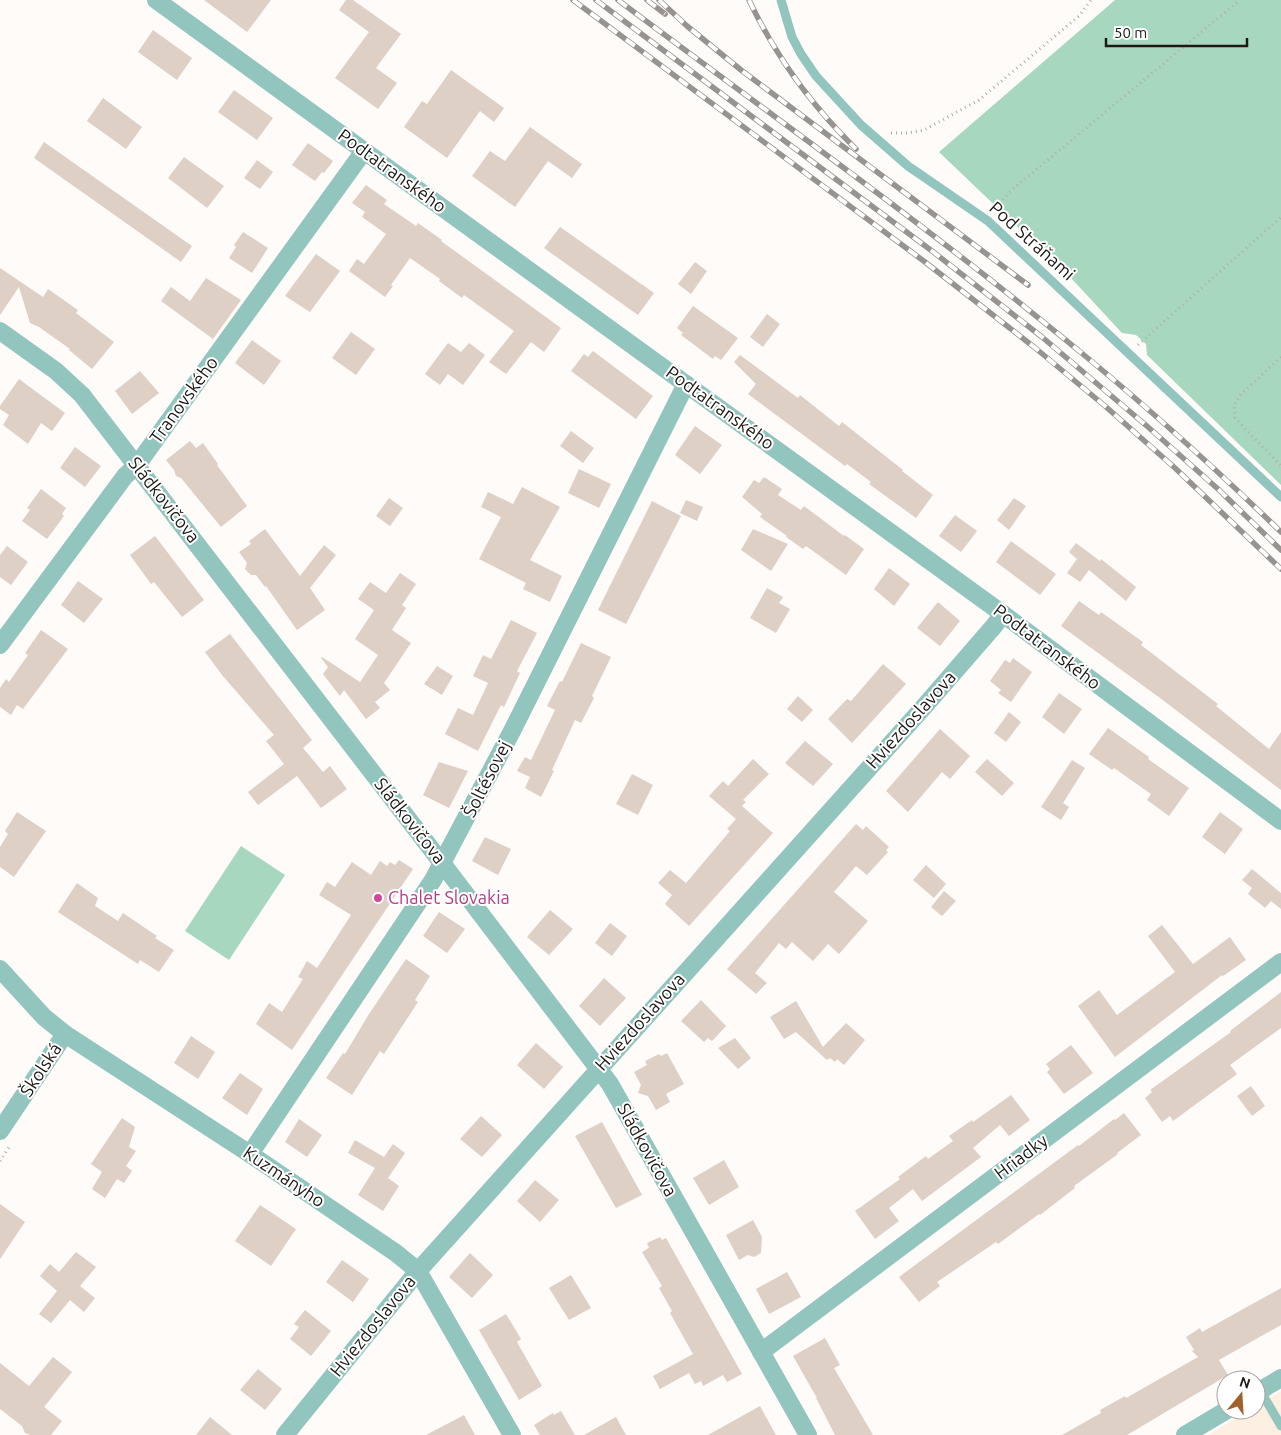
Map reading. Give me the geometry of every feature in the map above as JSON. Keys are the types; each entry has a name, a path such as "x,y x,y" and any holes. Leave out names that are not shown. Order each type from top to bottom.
{"street":[{"name":"Podtatranského","path":"156,0 1003,614 1281,820"},
{"name":"Tranovského","path":"0,645 125,476 136,465 364,151"},
{"name":"Sládkovičova","path":"0,331 41,359 82,395 610,1084 808,1435"},
{"name":"Šoltésovej","path":"250,1154 398,933 442,863 512,731 686,384"},
{"name":"Hviezdoslavova","path":"285,1435 418,1270 922,709 1003,614"},
{"name":"Hriadky","path":"760,1352 1281,962"},
{"name":"Kuzmányho","path":"0,969 44,1016 65,1034 250,1154 418,1270 512,1435"},
{"name":"Školská","path":"0,1132 65,1034"},
{"path":"1266,1387 1280,1380"},
{"path":"1185,1435 1216,1417"}],"lane":[{"name":"Pod Stráňami","path":"780,0 792,37 801,54 816,76 861,124 908,166 984,218 1281,497"},
{"path":"1266,1403 1281,1426"}],"path":[{"path":"861,124 885,133 908,133 931,127 979,100 1072,22 1092,0"},
{"path":"984,218 1013,189 1240,0"},
{"path":"1128,354 1281,217"},
{"path":"1281,357 1241,394 1234,405 1235,418 1281,466"}],"shaded area":[{"path":"1281,1391 1281,1435 1208,1435 1233,1420 1266,1420 1266,1401"}],"green space":[{"path":"1115,0 1281,0 1281,485 1147,355 1146,344 1136,335 1122,333 1071,278 939,152"},
{"path":"241,846 285,875 229,960 185,931"}],"building":[{"path":"204,0 271,0 247,32"},
{"path":"346,0 353,0 401,34 376,68 397,83 378,109 335,78 369,32 339,10"},
{"path":"153,30 192,58 177,80 138,52"},
{"path":"451,70 504,108 494,122 480,111 447,158 404,127 422,101 427,104"},
{"path":"234,90 273,118 257,140 218,112"},
{"path":"103,98 142,127 126,149 87,121"},
{"path":"530,127 582,164 572,178 548,161 515,207 472,176 490,151 505,161"},
{"path":"44,142 192,246 181,262 34,158"},
{"path":"308,143 333,161 315,181 292,165"},
{"path":"184,157 224,186 207,208 168,178"},
{"path":"257,160 273,172 260,189 244,178"},
{"path":"366,185 387,200 384,204 416,226 418,223 561,328 544,352 531,342 506,374 489,362 514,331 464,295 462,298 439,281 440,279 410,258 385,297 349,271 357,259 364,264 386,234 362,217 365,212 352,203"},
{"path":"560,227 654,293 638,315 544,248"},
{"path":"243,232 268,248 252,273 229,258 236,247 234,245"},
{"path":"316,254 340,271 310,312 285,296"},
{"path":"695,262 707,271 691,294 678,284"},
{"path":"0,268 43,297 48,289 78,310 76,313 114,342 92,369 70,349 39,327 30,323 19,287 0,315"},
{"path":"206,278 241,300 213,339 161,301 171,287 190,301"},
{"path":"693,306 738,338 721,360 715,356 713,359 681,335 683,333 677,328"},
{"path":"767,314 780,324 763,347 750,337"},
{"path":"351,332 375,349 356,375 332,358"},
{"path":"252,340 281,361 264,385 235,363"},
{"path":"448,343 461,352 469,343 485,355 463,385 448,374 440,385 425,374"},
{"path":"593,351 653,396 636,419 571,371 584,354 588,357"},
{"path":"740,355 798,398 800,395 839,426 842,422 933,495 916,518 869,484 871,482 847,464 845,466 748,394 756,384 734,362"},
{"path":"140,371 159,393 132,414 115,391"},
{"path":"19,379 65,413 52,431 41,423 28,444 3,425 9,415 0,409 0,406"},
{"path":"695,426 722,445 700,474 675,455"},
{"path":"571,431 594,448 583,463 560,446"},
{"path":"190,441 196,448 203,443 247,506 221,527 181,478 176,476 166,460"},
{"path":"75,447 101,466 85,487 60,468"},
{"path":"579,469 611,484 599,508 568,493"},
{"path":"764,477 782,489 778,495 801,510 804,506 864,549 846,575 806,546 803,549 786,537 760,517 762,514 742,497 754,480 759,483"},
{"path":"522,487 560,507 530,560 562,576 550,602 523,589 526,583 479,559 501,517 481,507 488,492 513,504"},
{"path":"41,489 66,508 62,514 64,516 47,539 22,521 30,510 27,508"},
{"path":"389,498 403,508 390,526 376,516"},
{"path":"1014,498 1026,506 1009,530 997,520"},
{"path":"686,500 703,507 697,521 680,513"},
{"path":"652,501 681,516 626,624 598,610"},
{"path":"955,515 977,531 961,552 939,536"},
{"path":"265,529 300,576 324,545 336,555 310,588 325,610 297,630 266,586 256,575 251,575 245,569 247,563 239,552 251,544 249,541"},
{"path":"753,529 788,544 771,571 741,550"},
{"path":"155,536 204,600 182,617 154,582 151,584 130,555"},
{"path":"1011,541 1056,574 1040,595 996,562"},
{"path":"1076,543 1100,561 1101,559 1136,587 1126,601 1089,570 1080,582 1067,573 1077,559 1069,552"},
{"path":"7,546 28,562 11,585 0,577 0,555"},
{"path":"889,568 910,584 894,606 874,589"},
{"path":"400,573 416,584 402,605 406,608 392,630 411,643 384,683 390,690 375,702 380,708 366,719 344,690 340,696 323,674 328,667 321,658 360,682 378,655 355,639 374,610 358,599 370,582 386,593"},
{"path":"78,581 103,599 84,623 61,605"},
{"path":"767,588 783,597 779,603 790,609 776,633 750,618"},
{"path":"1079,601 1099,615 1101,612 1143,642 1141,645 1218,704 1216,706 1269,749 1281,732 1281,790 1061,626"},
{"path":"938,602 960,621 940,646 917,628"},
{"path":"511,620 537,633 517,671 520,673 504,707 501,705 478,751 445,734 458,708 473,715 488,683 473,676 483,655 491,659"},
{"path":"41,630 68,649 23,709 17,705 11,715 0,707 0,688 6,679 9,682 28,655 25,653"},
{"path":"230,634 312,740 303,748 323,772 330,766 347,789 321,808 297,776 258,805 248,792 284,764 266,741 274,735 222,675 205,652"},
{"path":"581,643 611,657 581,723 575,720 541,797 525,788 530,777 517,771 525,757 531,760 555,710 547,706 560,681 562,682"},
{"path":"1013,658 1032,672 1011,702 998,693 1001,690 990,681 1005,660 1010,663"},
{"path":"883,664 906,684 852,743 828,719 847,699 851,701"},
{"path":"437,666 453,676 442,695 424,684"},
{"path":"1059,693 1082,709 1064,734 1042,717"},
{"path":"798,696 813,710 802,722 787,709"},
{"path":"1009,712 1021,722 1006,742 994,733"},
{"path":"1108,728 1189,788 1169,816 1147,800 1151,794 1114,768 1112,770 1089,754"},
{"path":"940,729 970,756 950,779 942,772 908,812 886,791"},
{"path":"805,741 833,764 813,786 785,763"},
{"path":"753,759 769,774 743,800 746,802 742,806 773,833 689,926 665,904 672,895 658,883 670,870 686,883 730,831 727,829 736,819 709,796 723,781 728,786"},
{"path":"987,759 1014,783 1002,796 975,772"},
{"path":"1072,760 1085,768 1063,803 1069,807 1061,820 1041,807"},
{"path":"439,762 468,771 449,808 423,795"},
{"path":"632,774 653,785 638,815 616,804"},
{"path":"17,812 46,831 14,877 0,867 0,847 8,834 5,831"},
{"path":"1220,812 1243,829 1225,854 1202,837"},
{"path":"856,824 863,830 866,826 889,847 886,850 888,852 867,875 856,866 834,892 868,921 839,954 828,944 813,961 792,942 786,949 779,943 755,973 767,983 756,994 727,969"},
{"path":"485,837 511,849 498,875 472,861"},
{"path":"399,860 413,869 292,1050 256,1024 269,1003 282,1012 303,979 298,977 307,961 317,968 351,915 319,895 327,882 335,887 352,862 371,875 380,861 387,866 390,862 395,865"},
{"path":"926,865 946,884 934,898 913,880"},
{"path":"1252,869 1281,893 1281,909 1271,901 1265,908 1248,894 1252,888 1242,880"},
{"path":"77,883 98,898 95,906 118,921 123,913 174,950 159,972 140,960 138,964 58,912"},
{"path":"944,891 956,901 942,916 931,907"},
{"path":"550,910 573,929 549,955 527,937"},
{"path":"439,912 465,929 447,953 423,936"},
{"path":"610,923 627,936 612,956 595,943"},
{"path":"1162,925 1193,964 1230,937 1246,960 1222,975 1115,1057 1078,1006 1099,990 1117,1015 1175,972 1148,936"},
{"path":"406,959 430,976 415,1000 418,1002 384,1054 380,1051 352,1095 326,1078 343,1053 345,1054"},
{"path":"604,978 626,998 600,1026 579,1006"},
{"path":"1281,992 1281,1028 1230,1065 1237,1074 1173,1121 1170,1116 1162,1122 1145,1098 1152,1092 1150,1090 1231,1032"},
{"path":"701,1000 726,1026 712,1041 708,1038 704,1042 681,1021"},
{"path":"796,1001 823,1047 846,1023 865,1040 844,1065 837,1059 835,1062 830,1058 827,1060 796,1032 784,1039 770,1017"},
{"path":"191,1036 215,1052 198,1079 174,1063"},
{"path":"735,1038 751,1058 738,1069 718,1048"},
{"path":"536,1043 563,1067 544,1089 517,1065"},
{"path":"1071,1045 1093,1073 1064,1094 1047,1072 1050,1069 1046,1064"},
{"path":"667,1053 684,1084 666,1094 670,1102 656,1110 648,1096 638,1093 641,1085 634,1072 647,1065 645,1061 659,1054 661,1056"},
{"path":"240,1073 263,1089 247,1115 222,1098"},
{"path":"1251,1086 1265,1106 1252,1116 1237,1096"},
{"path":"1011,1095 1030,1120 1009,1136 1000,1125 973,1148 981,1157 922,1201 913,1189 889,1208 899,1221 875,1239 855,1211 900,1179 898,1177 926,1156 928,1159 953,1141 949,1136 972,1120 973,1122"},
{"path":"1124,1113 1141,1135 1074,1186 1075,1188 1040,1215 937,1282 940,1286 919,1302 899,1277"},
{"path":"481,1116 502,1135 482,1157 460,1139"},
{"path":"122,1118 135,1127 129,1147 136,1151 126,1166 132,1171 124,1183 117,1179 105,1198 92,1189 102,1172 91,1164"},
{"path":"299,1119 322,1135 307,1157 285,1142"},
{"path":"602,1122 642,1195 616,1208 575,1136"},
{"path":"355,1140 384,1157 393,1144 405,1153 388,1178 399,1186 383,1211 358,1195 375,1168 348,1153"},
{"path":"724,1160 739,1187 709,1205 693,1178"},
{"path":"535,1180 559,1200 540,1222 517,1201"},
{"path":"0,1204 25,1222 0,1259"},
{"path":"260,1205 296,1229 271,1266 235,1241"},
{"path":"753,1220 762,1237 761,1253 754,1257 748,1255 739,1260 726,1235"},
{"path":"660,1237 662,1240 666,1238 742,1374 727,1382 723,1375 703,1386 701,1381 695,1384 689,1373 660,1389 653,1376 693,1354 670,1313 672,1311 659,1288 662,1286 642,1252 649,1248 647,1243"},
{"path":"76,1252 96,1267 80,1286 95,1298 84,1312 70,1300 51,1323 39,1314 57,1291 40,1276 50,1264 59,1272"},
{"path":"470,1253 493,1275 472,1298 449,1277"},
{"path":"342,1260 369,1279 353,1302 326,1282"},
{"path":"787,1272 801,1297 769,1314 756,1289"},
{"path":"571,1275 591,1308 569,1320 549,1288"},
{"path":"1281,1288 1281,1325 1219,1360 1225,1370 1216,1370 1216,1382 1127,1435 1062,1435 1101,1413 1100,1410 1125,1396 1126,1398 1198,1357 1192,1351 1194,1350 1186,1337 1200,1328 1202,1332"},
{"path":"305,1310 331,1331 311,1356 290,1339 299,1327 294,1324"},
{"path":"506,1314 521,1339 517,1342 542,1386 519,1400 479,1330"},
{"path":"825,1338 840,1365 834,1368 873,1435 835,1435 793,1356"},
{"path":"53,1357 72,1372 44,1407 62,1421 51,1435 30,1435 25,1433 22,1426 0,1409 0,1363 29,1386"},
{"path":"258,1369 282,1389 265,1410 240,1390"},
{"path":"760,1406 776,1435 708,1435"},
{"path":"561,1411 575,1435 540,1435 534,1425 553,1413 554,1415"},
{"path":"464,1415 475,1435 426,1435"},
{"path":"210,1417 232,1435 196,1435"},
{"path":"616,1417 626,1435 584,1435"}],"railway":[{"path":"573,0 925,262 1034,347 1175,468 1281,569"},
{"path":"596,0 932,251 1042,337 1218,489 1281,550"},
{"path":"618,0 912,219 1027,309 1160,420 1281,532"},
{"path":"647,0 665,14"},
{"path":"659,0 687,26 741,70 1028,285"},
{"path":"749,0 759,20 796,79 824,115 856,149"}],"place":[{"name":"Chalet Slovakia","path":"378,898"}]}
